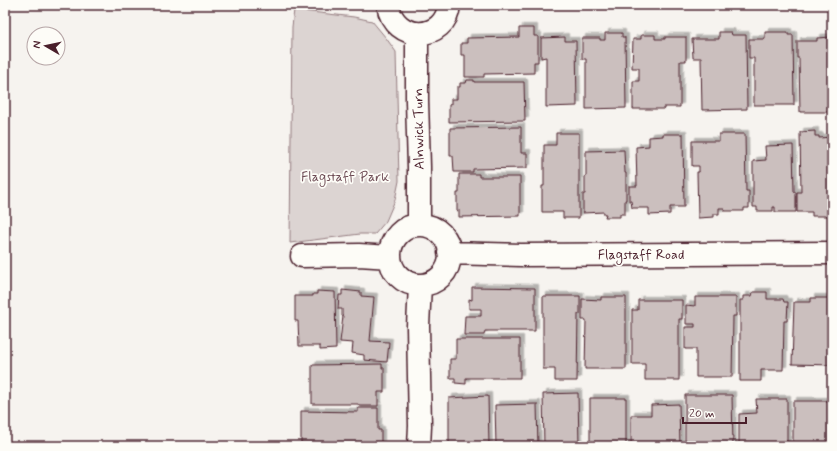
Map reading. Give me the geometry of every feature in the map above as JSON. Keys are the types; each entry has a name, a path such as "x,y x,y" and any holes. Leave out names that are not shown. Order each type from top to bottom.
{"street":[{"path":"388,5 389,13 397,25 410,32 417,33 428,32 437,27 445,20 449,10 449,5"},
{"name":"Alnwick Turn","path":"417,33 417,101 420,167 419,225"},
{"path":"419,225 428,226 436,230 448,244 449,263 445,272 430,284 411,284 403,280 396,274 390,257 391,247 395,238 410,227 419,225"},
{"name":"Flagstaff Road","path":"449,253 537,255 832,253"},
{"path":"302,256 359,254 390,257"},
{"path":"419,446 418,326 420,285"}],"green space":[{"name":"Flagstaff Park","path":"294,10 354,17 372,21 396,52 399,181 395,200 386,221 375,234 360,234 290,243 292,27"}],"building":[{"path":"519,28 534,28 534,36 538,36 538,62 534,62 534,73 484,74 484,77 465,77 465,55 461,55 461,43 467,43 467,38 519,37"},
{"path":"719,32 731,32 732,35 746,35 747,109 702,110 701,58 693,58 692,39 719,39"},
{"path":"765,32 788,32 788,35 793,35 794,105 754,105 754,58 749,58 749,39 765,39"},
{"path":"605,33 622,33 622,37 625,37 626,108 586,109 586,59 582,59 582,38 600,38 600,40 605,40"},
{"path":"641,35 655,35 655,39 665,39 665,37 686,37 686,61 680,61 680,107 664,107 664,109 633,109 633,81 639,81 639,68 632,68 633,39 641,39"},
{"path":"565,37 565,41 576,41 577,106 546,107 546,57 541,58 541,38"},
{"path":"832,37 832,112 800,112 799,58 797,58 797,41 817,41 817,38"},
{"path":"467,80 474,80 474,82 524,82 525,121 449,122 449,105 451,104 451,99 457,99 457,87 460,87 460,83 466,83"},
{"path":"521,127 521,153 527,153 527,168 473,169 473,172 454,172 453,156 450,156 450,128"},
{"path":"815,131 815,136 819,136 819,138 832,137 832,216 812,216 812,212 797,212 797,192 801,192 800,132"},
{"path":"556,133 579,133 579,218 563,218 563,212 542,212 542,186 544,186 544,145 556,145"},
{"path":"663,134 683,134 684,207 670,207 670,214 649,215 649,208 632,208 631,201 629,201 629,186 637,186 636,147 649,146 649,137 663,136"},
{"path":"719,134 745,134 746,191 749,191 749,208 744,208 744,211 724,211 724,208 719,208 719,214 714,214 714,217 698,218 697,172 699,172 699,166 692,166 692,141 719,141"},
{"path":"793,145 796,212 775,212 775,207 773,207 773,211 757,211 757,207 753,207 753,161 766,160 765,146"},
{"path":"624,150 626,173 625,214 620,214 620,217 605,217 606,214 604,214 604,212 583,213 583,194 585,194 586,176 586,151"},
{"path":"459,174 479,174 479,177 520,177 520,216 459,217 459,210 457,211 457,193 459,193"},
{"path":"472,287 535,288 535,331 485,331 484,335 464,335 465,316 481,316 481,309 469,309 469,299 472,300"},
{"path":"342,290 361,292 361,296 374,297 370,341 389,342 387,362 364,360 364,355 352,353 353,343 340,342 343,316 342,309 338,309 339,295 342,295"},
{"path":"317,291 335,292 336,349 320,350 320,346 299,346 298,321 295,321 295,296 313,296 313,294 317,294"},
{"path":"753,292 767,292 767,299 783,299 784,302 788,302 787,321 784,321 783,370 761,370 761,381 740,381 740,300 743,300 743,296 752,296"},
{"path":"543,296 580,296 580,314 578,314 577,381 555,381 555,369 543,369"},
{"path":"601,297 626,297 626,369 585,369 586,320 582,320 582,299 601,300"},
{"path":"695,297 736,297 736,316 733,316 732,377 696,377 696,349 685,349 685,327 695,327 695,324 686,324 686,305 695,306"},
{"path":"811,298 832,298 832,365 792,364 794,302 811,302"},
{"path":"638,300 682,300 682,319 679,319 679,380 645,380 645,364 632,364 632,310 638,310"},
{"path":"456,339 520,339 520,378 466,378 466,384 455,383 455,378 450,378 450,359 456,359"},
{"path":"382,364 382,368 384,368 384,392 378,392 378,406 359,406 358,404 312,404 312,365"},
{"path":"578,393 579,446 544,446 543,394"},
{"path":"685,395 732,395 733,446 685,446"},
{"path":"488,396 489,446 449,446 449,398"},
{"path":"590,398 626,398 626,446 590,446"},
{"path":"756,399 787,399 787,446 739,446 739,414 757,413"},
{"path":"793,401 832,401 832,446 793,446"},
{"path":"537,404 538,446 496,446 495,405"},
{"path":"679,404 680,446 631,446 631,415 651,415 651,405"},
{"path":"358,408 378,408 378,430 381,430 381,444 378,444 378,446 301,446 301,411 358,412"}]}
